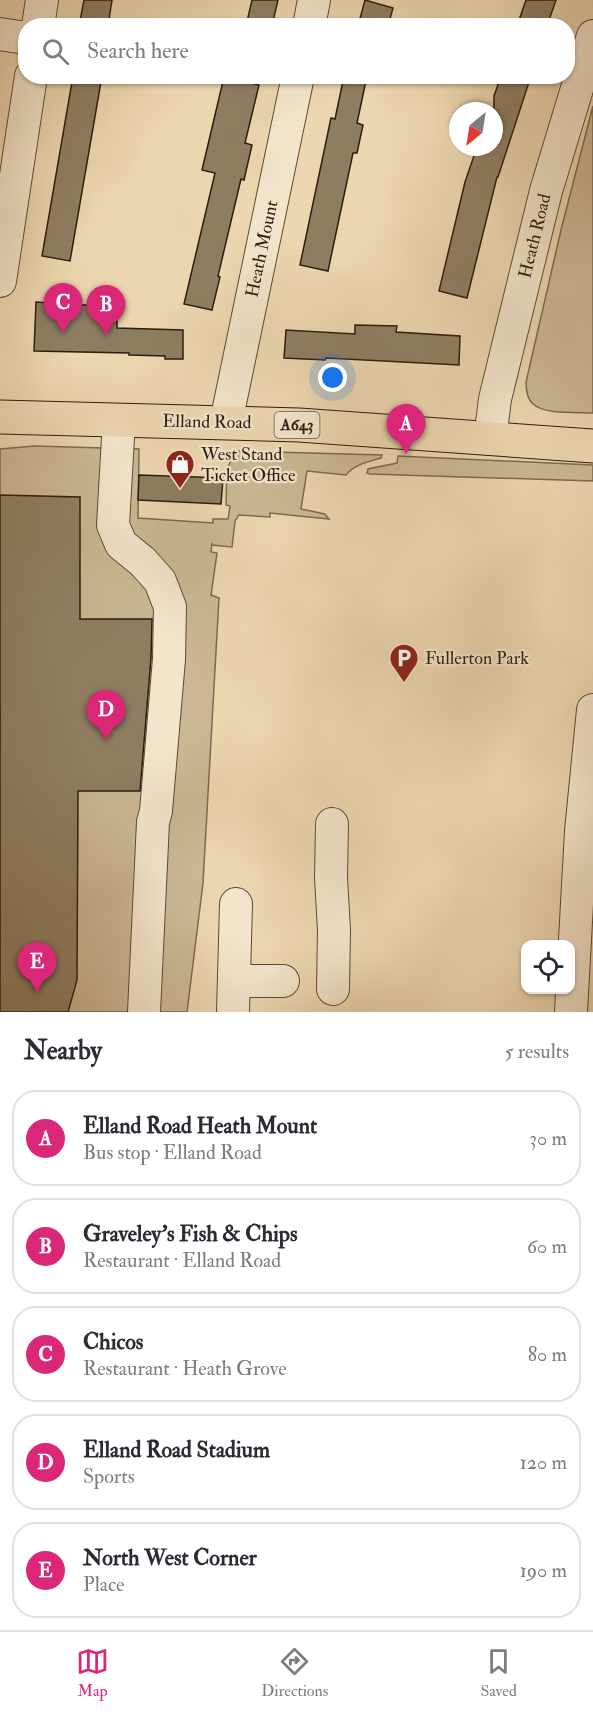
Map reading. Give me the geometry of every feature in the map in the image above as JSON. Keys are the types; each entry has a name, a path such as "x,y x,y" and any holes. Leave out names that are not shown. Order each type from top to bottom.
{"main road":[{"name":"Elland Road","path":"0,417 299,425 593,446"}],"street":[{"path":"39,18 42,0"},
{"path":"311,18 314,0"},
{"path":"0,34 18,37"},
{"name":"Heath Road","path":"490,439 495,399 546,191 593,36"},
{"path":"0,281 30,84"},
{"name":"Heath Mount","path":"226,422 296,84"},
{"path":"119,420 113,525 121,544 143,562 159,581 170,607 169,659 156,810 153,822 144,1012"},
{"path":"570,1012 587,832 593,710"},
{"path":"332,824 333,989"},
{"path":"233,1012 236,904"},
{"path":"234,981 283,981"}],"shaded area":[{"path":"593,106 593,413 570,413 538,408 527,394 526,382 561,230"},
{"path":"34,446 139,449 138,518 213,523 213,519 228,519 230,506 226,505 227,476 230,462 237,451 382,455 381,458 358,466 346,475 307,471 301,509 325,514 329,519 270,513 270,517 239,515 235,521 232,547 212,545 212,543 211,552 217,553 211,595 219,598 203,883 187,1012 0,1012 0,449"},
{"path":"398,456 593,465 593,481 367,473 368,469 397,463"}],"building":[{"path":"84,0 112,0 109,18 81,18"},
{"path":"252,0 278,0 274,18 248,18"},
{"path":"365,0 393,8 390,18 360,18"},
{"path":"526,0 556,0 550,18 520,18"},
{"path":"72,84 101,84 70,261 42,256"},
{"path":"222,84 259,85 245,143 252,145 244,180 241,179 212,310 184,304 215,173 202,170"},
{"path":"342,84 365,84 357,123 363,125 357,153 353,153 328,271 300,265 331,118 335,119"},
{"path":"498,84 528,84 497,177 467,298 439,291 465,182 474,156 503,156 503,102 494,102"},
{"path":"36,302 117,305 117,328 183,330 183,359 129,355 129,353 34,351"},
{"path":"355,325 397,326 396,332 460,336 459,365 284,358 286,330 355,334"},
{"name":"West Stand Ticket Office","path":"139,475 223,478 221,504 138,500"},
{"path":"0,495 80,497 80,619 152,619 140,791 78,791 77,980 68,1012 0,1012"}],"place":[{"name":"Chicos","path":"63,333"},
{"name":"Graveley's Fish & Chips","path":"106,335"},
{"name":"Elland Road Heath Mount","path":"406,454"},
{"name":"West Stand Ticket Office","path":"180,490"},
{"name":"Fullerton Park","path":"404,684"},
{"name":"Elland Road Stadium","path":"106,740"},
{"name":"North West Corner","path":"37,992"}]}
